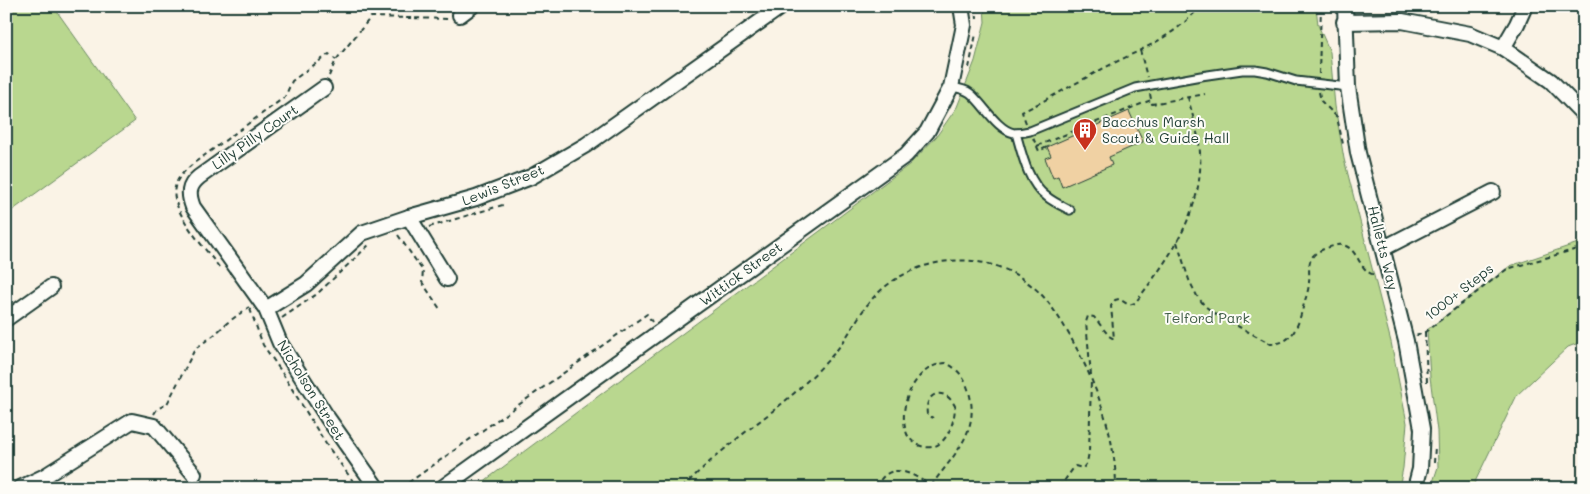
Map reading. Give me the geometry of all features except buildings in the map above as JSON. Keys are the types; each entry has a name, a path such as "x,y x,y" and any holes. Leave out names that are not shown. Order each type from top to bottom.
{"street":[{"path":"460,15 472,6"},
{"name":"Lewis Street","path":"258,305 306,284 362,233 409,217 476,198 539,172 586,145 782,6"},
{"name":"Wittick Street","path":"442,488 906,155 927,132 951,86 964,25 962,6"},
{"name":"Halletts Way","path":"1345,6 1344,22 1348,87 1358,153 1384,248 1406,340 1422,429 1420,469 1414,488"},
{"path":"1503,48 1518,24 1525,6"},
{"path":"1344,22 1402,20 1470,34 1503,48 1551,81 1584,115"},
{"name":"Lilly Pilly Court","path":"190,189 192,183 199,177 324,88"},
{"name":"Nicholson Street","path":"190,189 189,198 193,207 272,324 280,343 327,417 377,488"},
{"path":"1384,248 1493,192"},
{"path":"409,217 447,279"},
{"path":"6,320 51,287"},
{"path":"20,488 45,476 132,421 154,426 194,474"},
{"path":"45,476 53,488"}],"lane":[{"path":"951,86 970,93 1000,125 1016,133 1030,131 1135,88 1242,70 1267,72 1296,81 1348,87"},
{"path":"1016,133 1029,173 1036,186 1045,196 1070,210"}],"path":[{"path":"1047,147 1038,151 1022,112 1172,33 1192,18 1200,6"},
{"path":"324,88 336,60 371,17 447,20 460,15"},
{"path":"220,268 177,209 174,187 181,175 194,163 286,97 292,81 329,54 336,60"},
{"path":"1059,488 1075,466 1083,468 1087,463 1089,452 1091,379 1086,322 1088,316 1094,317 1109,336 1114,339 1112,303 1120,299 1129,305 1134,303 1178,242 1193,210 1200,172 1200,152 1188,97"},
{"path":"1036,146 1151,100"},
{"path":"390,237 418,231 506,204"},
{"path":"398,235 423,271 422,282 440,309"},
{"path":"258,332 317,294 374,240"},
{"path":"1178,242 1189,280 1197,296 1205,306 1271,344 1280,344 1288,340 1298,326 1309,284 1310,261 1321,250 1340,245 1347,247 1359,259 1366,272 1370,275 1377,275"},
{"name":"1000+ Steps","path":"1406,340 1425,332 1507,269 1584,247"},
{"path":"682,488 727,446 775,410 806,383 840,346 864,306 888,284 910,272 945,260 983,262 1019,276 1033,286 1051,305 1078,350 1091,379 1112,446 1116,471 1116,488"},
{"path":"258,305 258,332 264,345 326,444 358,488"},
{"path":"149,424 157,409 167,404 195,349 227,323 258,305"},
{"path":"401,488 647,314 660,332"},
{"path":"876,488 885,474 894,470 904,471 932,487 963,443 970,428 972,418 971,398 964,380 954,367 946,363 922,373 915,381 908,396 905,423 910,439 918,445 925,447 933,446 944,438 953,424 955,415 955,406 948,396 939,393 931,398 926,407 927,414 933,418"},
{"path":"960,488 978,482 987,483 996,488"}],"green space":[{"path":"6,6 53,6 135,121 6,215"},
{"name":"Telford Park","path":"984,6 1316,6 1318,25 1330,52 1335,106 1344,159 1391,342 1407,423 1403,468 1399,488 475,488 910,164 936,137 957,107 975,61 985,22"},
{"path":"1584,241 1584,341 1568,347 1517,395 1472,488 1431,488 1438,467 1437,431 1430,377 1427,330 1510,266"}],"place":[{"name":"Bacchus Marsh Scout & Guide Hall","path":"1085,151"}]}
